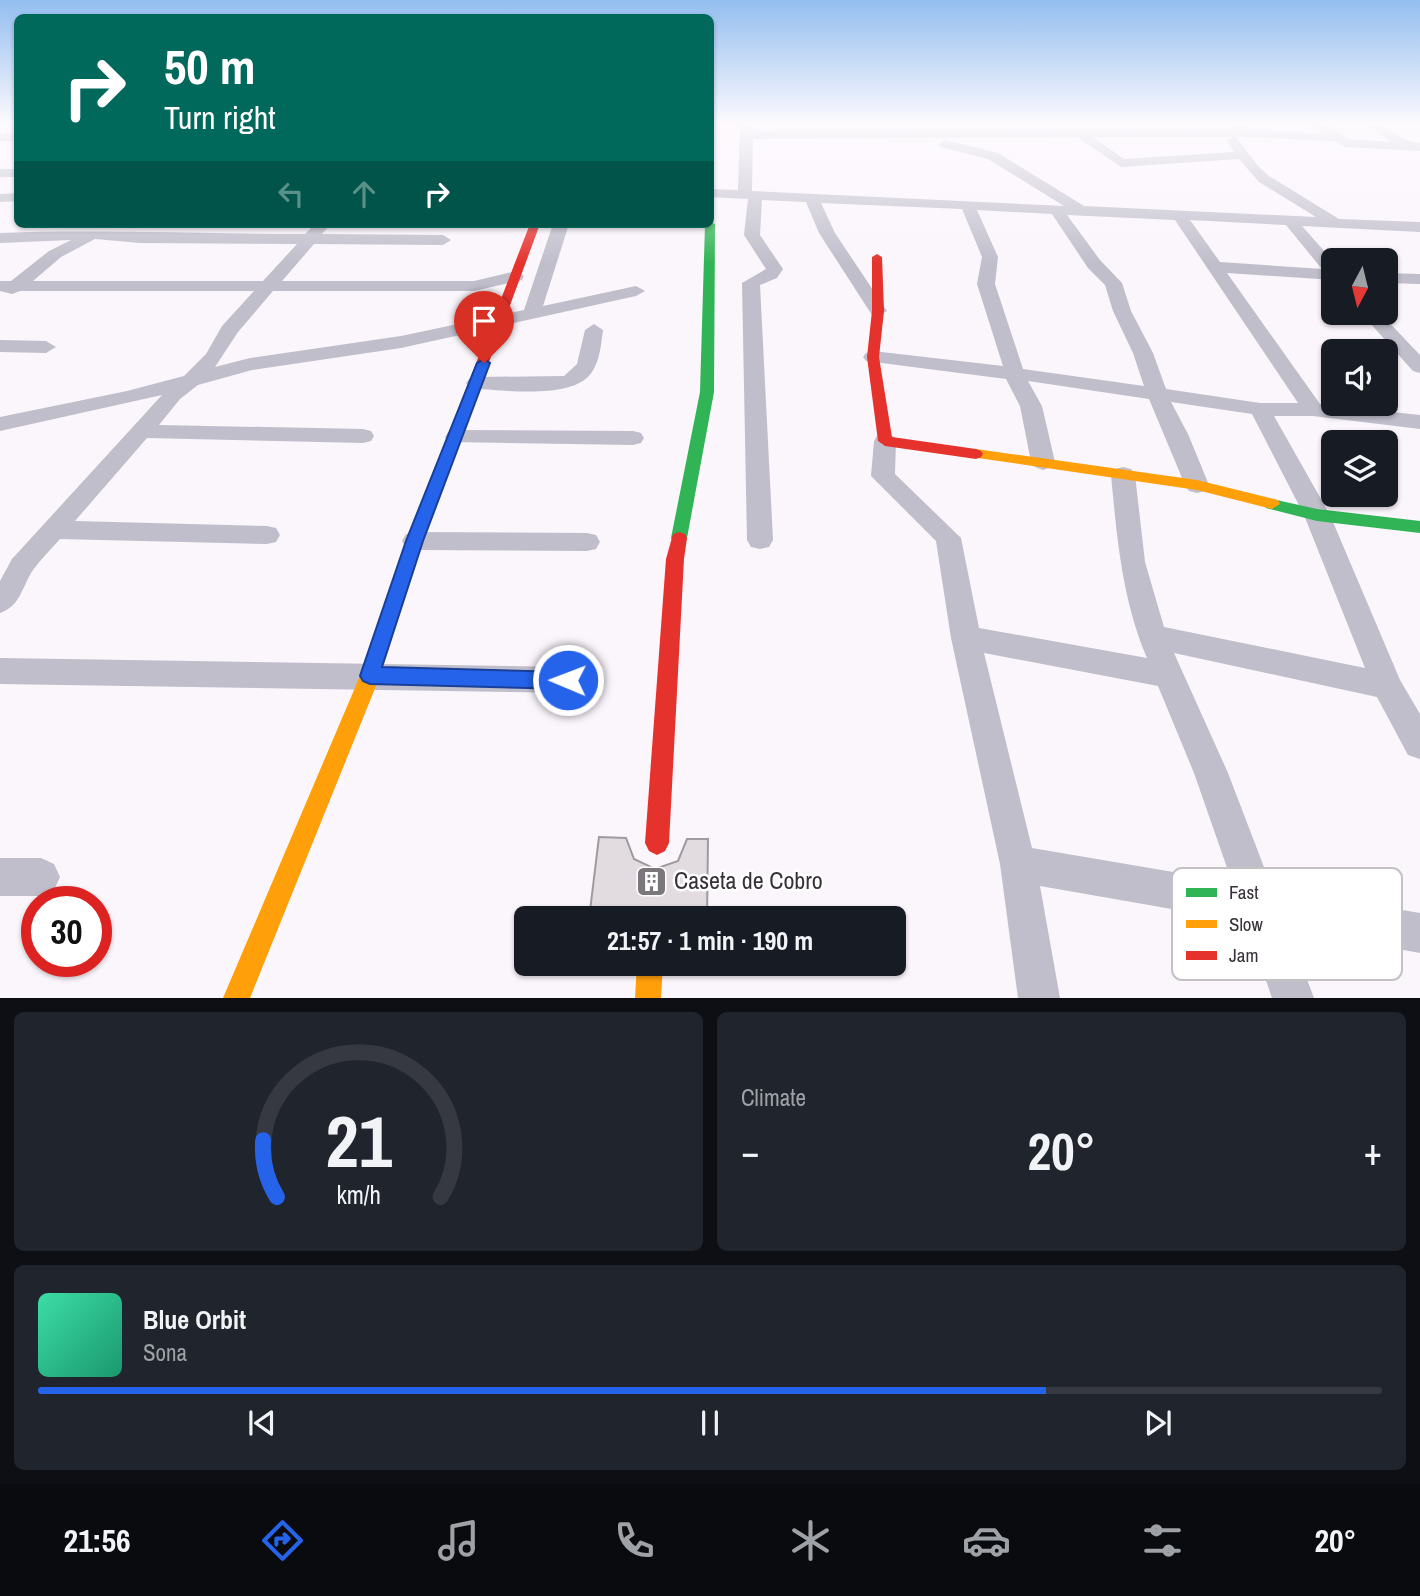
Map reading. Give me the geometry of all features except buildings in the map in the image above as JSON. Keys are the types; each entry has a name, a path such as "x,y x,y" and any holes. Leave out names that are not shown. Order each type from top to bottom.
{"main road":[{"path":"236,998 370,676 415,541 534,228"},
{"path":"657,843 675,559 708,392 709,228"},
{"path":"877,257 878,311 873,357 885,441 1197,485 1251,496 1317,515 1420,527"},
{"path":"648,998 649,976"}],"street":[{"path":"749,172 752,235 775,270 751,283 760,540"},
{"path":"1019,172 1082,210"},
{"path":"1258,172 1264,179 1338,224"},
{"path":"714,193 1420,227"},
{"path":"812,198 827,233 878,311"},
{"path":"967,205 990,257 985,284 1016,374 1031,406 1044,462"},
{"path":"1056,209 1094,264 1113,283 1122,311 1143,353 1157,393 1197,485"},
{"path":"1179,215 1313,410"},
{"path":"1292,222 1321,258"},
{"path":"1397,226 1420,246"},
{"path":"0,237 72,234 92,228"},
{"path":"0,298 8,286 94,228"},
{"path":"99,228 140,238 317,232 443,240"},
{"path":"532,313 560,228"},
{"path":"0,602 9,592 10,574 178,387 225,342 229,330 317,232"},
{"path":"55,254 72,234"},
{"path":"1217,267 1321,273"},
{"path":"8,286 474,286 516,276"},
{"path":"1398,278 1420,279"},
{"path":"474,286 502,313"},
{"path":"0,424 178,387 271,360 401,342 502,313 532,313 636,291"},
{"path":"1382,326 1420,367"},
{"path":"476,383 562,384 574,381 583,375 594,330"},
{"path":"0,346 46,346"},
{"path":"873,357 1016,374 1261,409 1313,410 1417,426"},
{"path":"1261,409 1317,515 1420,744"},
{"path":"141,431 363,436"},
{"path":"456,437 633,438"},
{"path":"885,441 883,476 948,538 966,638 1018,864 1038,998"},
{"path":"1123,475 1132,562 1152,636 1211,773 1245,868"},
{"path":"52,530 267,535"},
{"path":"415,541 587,542"},
{"path":"1152,636 1403,702"},
{"path":"966,638 1168,675"},
{"path":"0,671 568,680"},
{"path":"1018,864 1172,891"},
{"path":"0,877 41,877"},
{"path":"1402,930 1420,933"},
{"path":"1286,980 1293,998"}],"traffic: fast":[{"path":"679,538 707,392 710,228"},
{"path":"1272,504 1317,515 1420,527"}],"traffic: slow":[{"path":"236,998 370,676 415,541 451,446"},
{"path":"976,454 1197,485 1272,504"},
{"path":"648,998 649,976"}],"traffic: jam":[{"path":"451,446 533,228"},
{"path":"877,257 878,311 873,357 885,441 976,454"},
{"path":"657,843 675,559 679,538"}],"place":[{"name":"Caseta de Cobro","path":"651,881"}],"route":[{"path":"484,363 415,541 370,676 568,680"}]}
